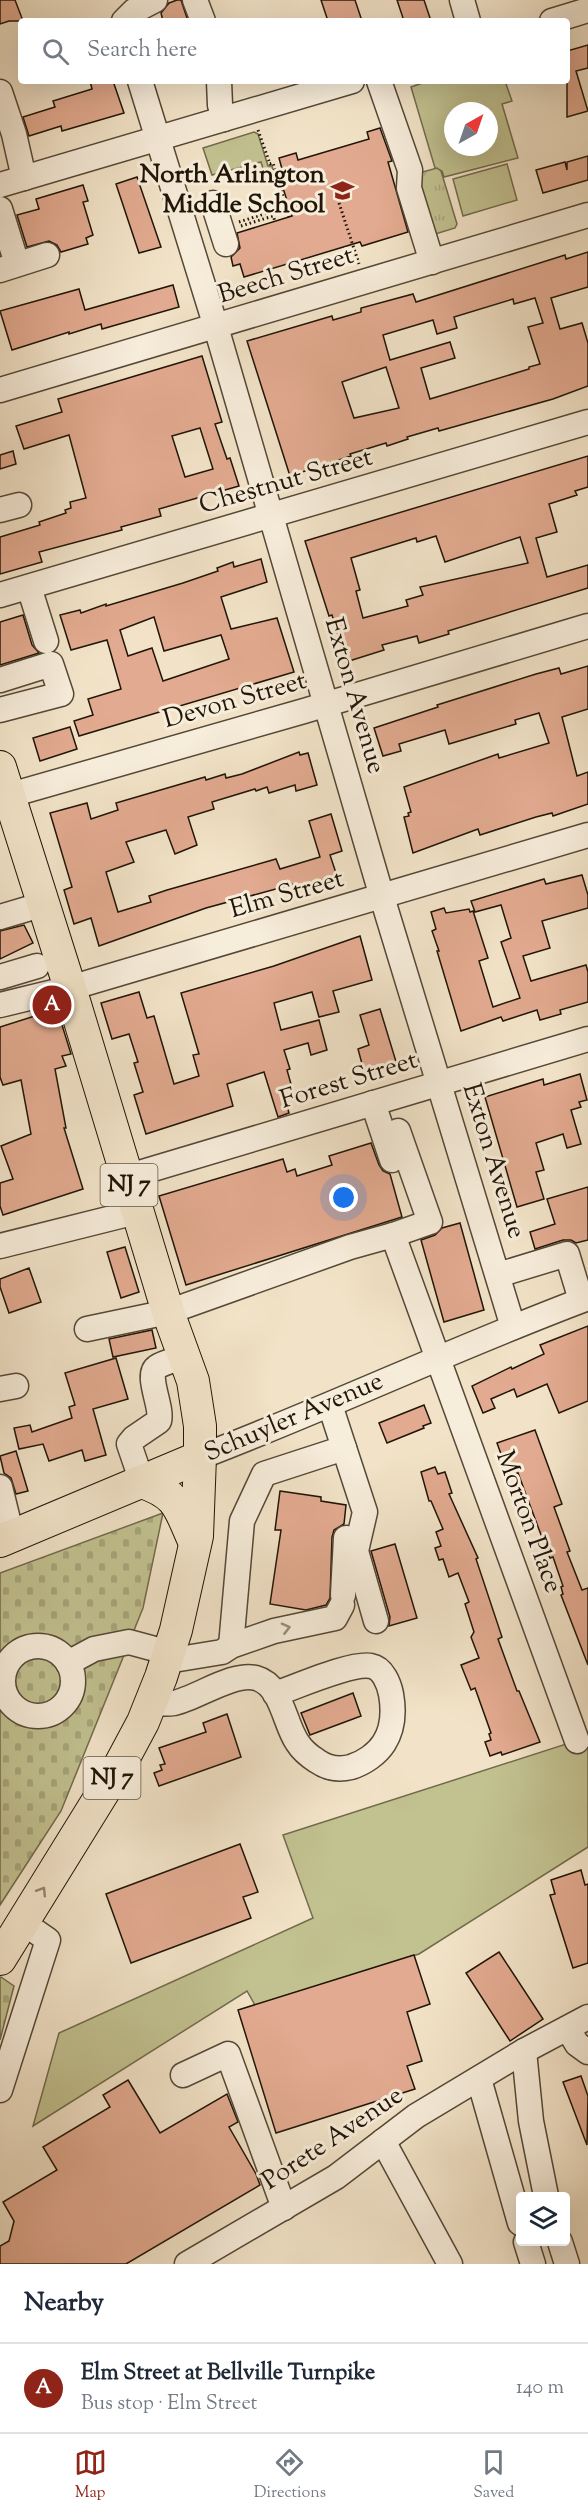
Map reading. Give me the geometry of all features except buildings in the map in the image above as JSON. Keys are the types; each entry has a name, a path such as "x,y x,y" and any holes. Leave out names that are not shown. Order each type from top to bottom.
{"main road":[{"name":"NJ 7","path":"3,787 44,904 136,1212 197,1399 200,1457 200,1495 195,1544 187,1581 151,1703 120,1765 11,1921"},
{"name":"Schuyler Avenue","path":"6,1538 200,1457"},
{"path":"142,1482 161,1488 173,1498 195,1544"},
{"name":"NJ 7","path":"0,1959 11,1921 140,1688 165,1650"}],"street":[{"path":"127,18 155,0"},
{"path":"195,0 202,18"},
{"path":"462,0 467,18"},
{"path":"562,18 588,10"},
{"name":"Exton Avenue","path":"141,84 216,327 382,897 513,1327"},
{"path":"219,84 220,105 224,119"},
{"path":"0,185 342,84"},
{"path":"380,84 410,170 409,188 432,262"},
{"path":"0,92 15,134 24,178"},
{"path":"213,203 229,236"},
{"path":"0,209 8,267 47,255"},
{"name":"Beech Street","path":"0,390 588,215"},
{"name":"Chestnut Street","path":"0,595 272,517 588,422"},
{"path":"29,587 46,641"},
{"name":"Devon Street","path":"3,787 327,704 588,626"},
{"path":"0,681 51,664 61,694 0,710"},
{"name":"Elm Street","path":"1,999 70,988 588,835"},
{"path":"0,917 44,904"},
{"path":"0,977 37,966"},
{"name":"Forest Street","path":"126,1177 588,1039"},
{"name":"Morton Place","path":"374,1103 404,1231 438,1357 577,1741"},
{"path":"87,1329 168,1312 350,1247 430,1222 398,1131"},
{"path":"0,1246 136,1212"},
{"path":"498,1275 567,1254 585,1299"},
{"name":"Schuyler Avenue","path":"200,1457 330,1405 438,1357 585,1299"},
{"path":"142,1482 129,1444 159,1421 161,1414 152,1377 153,1371 158,1365 184,1358"},
{"path":"330,1405 365,1512 356,1551 376,1621"},
{"path":"231,1646 242,1521 264,1474 344,1448"},
{"path":"68,1663 94,1649 129,1642 165,1650 222,1652 231,1646 274,1631 335,1618 342,1600 353,1475"},
{"path":"0,1487 6,1538"},
{"path":"40,1646 51,1649 68,1663 73,1686 69,1698 52,1714 28,1715 4,1703 5,1669 19,1652 29,1647 40,1646"},
{"path":"151,1703 173,1703 245,1678 258,1679 266,1683 275,1694 296,1741 311,1757 327,1767 355,1766 380,1749 389,1731 392,1710 389,1688 383,1674 371,1665 345,1670 275,1694"},
{"path":"0,2090 48,1940 11,1921"},
{"path":"578,2023 577,2044 588,2052"},
{"name":"Porete Avenue","path":"187,2264 336,2177 416,2116 524,2051 578,2023"},
{"path":"524,2051 531,2121 545,2192"},
{"path":"183,2075 228,2054 284,2208"},
{"path":"479,2079 516,2209"},
{"path":"383,2141 450,2264"},
{"path":"527,2246 532,2264"},
{"path":"562,2246 567,2264"}],"path":[{"path":"252,111 282,188 288,217"},
{"path":"339,203 365,282"},
{"path":"237,222 285,207"},
{"path":"229,236 255,222 273,216 275,221"},
{"path":"253,217 255,222"}],"green space":[{"path":"420,84 506,84 512,101 502,104 518,158 444,177 442,171 435,168 411,87"},
{"path":"254,132 258,134 268,166 272,166 274,174 265,175 261,162 212,175 203,148"},
{"path":"507,164 517,200 463,216 453,179"},
{"path":"437,168 441,171 457,224 455,228 432,235 415,174"},
{"path":"163,1513 143,1608 61,1811 0,1905 0,1573"},
{"path":"588,1737 588,1847 419,1954 255,2005 247,1991 33,2126 59,2033 313,1918 283,1835"},
{"path":"0,1978 14,1986 0,2040"}],"place":[{"name":"North Arlington Middle School","path":"343,190"},
{"name":"Elm Street at Bellville Turnpike","path":"52,1005"}]}
